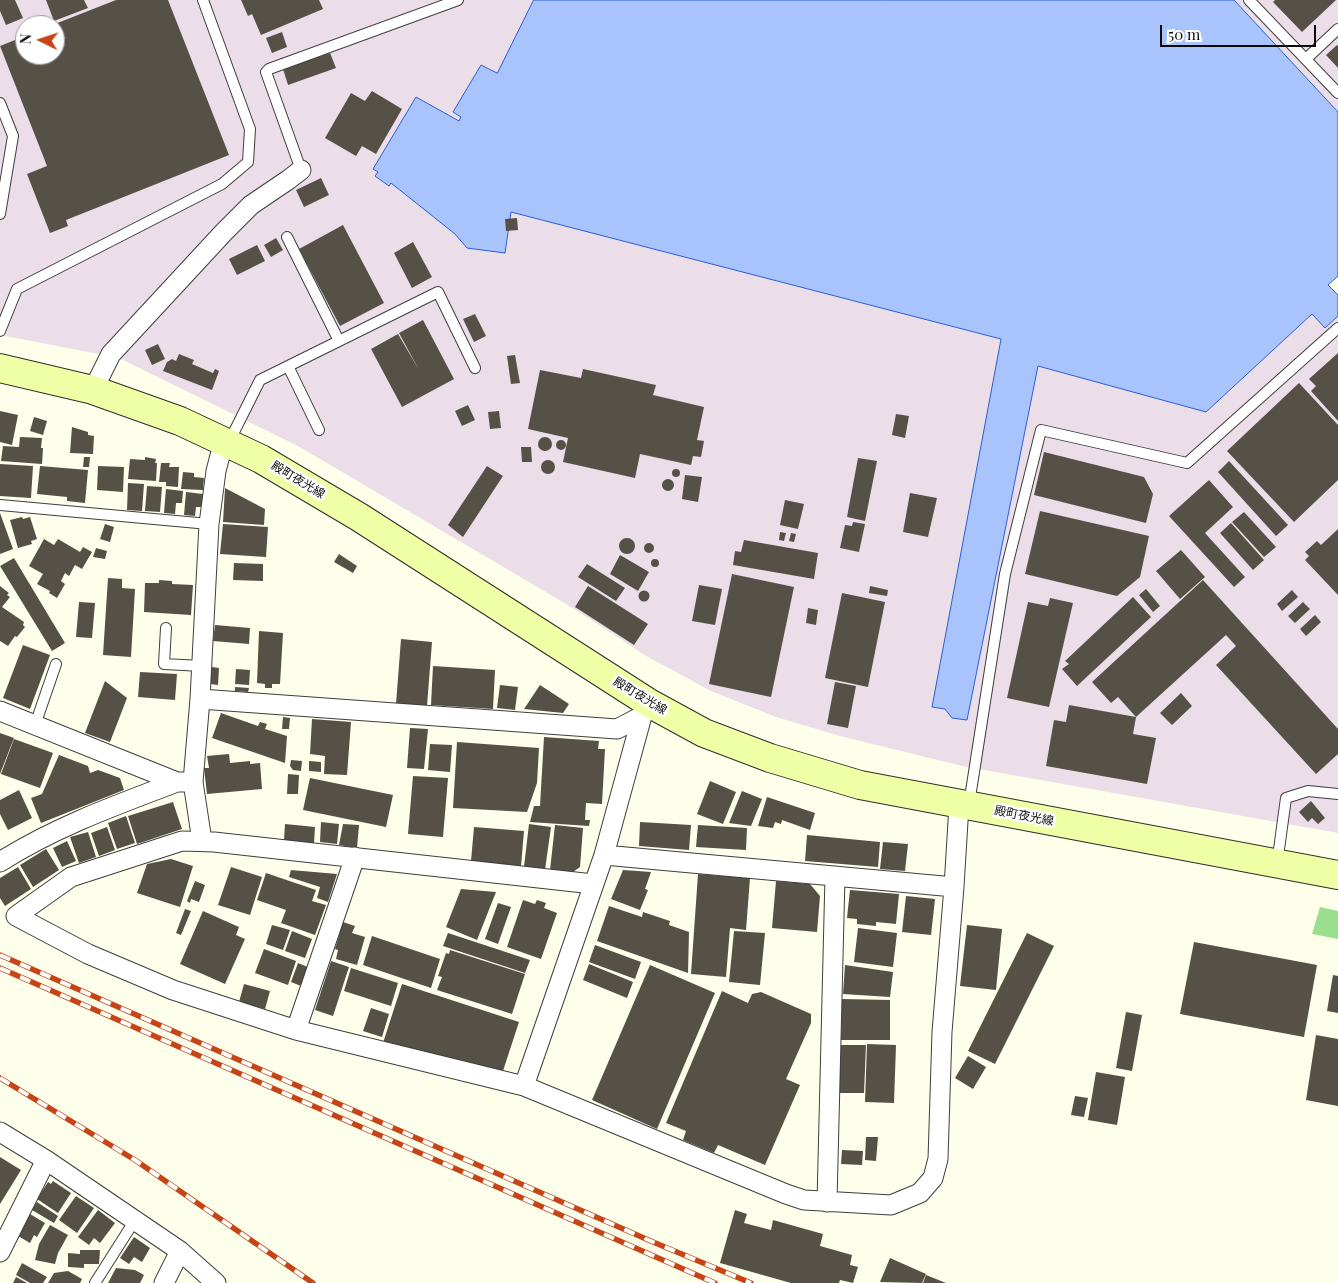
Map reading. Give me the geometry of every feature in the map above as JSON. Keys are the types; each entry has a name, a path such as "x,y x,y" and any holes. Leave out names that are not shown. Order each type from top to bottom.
{"street":[{"path":"93,390 111,354 171,288 251,205 301,170"},
{"name":"殿町夜光線","path":"0,368 93,390 180,421 290,475 646,710 704,733 770,758 860,785 1338,875"},
{"path":"202,841 185,782 200,699 209,524 216,471 226,442"},
{"path":"200,699 617,729 646,710"},
{"path":"0,710 185,782"},
{"path":"524,1086 604,855 646,710"},
{"path":"0,862 25,846 72,823 185,782"},
{"path":"593,884 202,841 182,841 71,877 16,916 88,954 173,990 296,1030 524,1086 804,1200 891,1205 920,1193 933,1178 938,1159 942,1032 954,887 964,805"},
{"path":"604,855 954,887"},
{"path":"296,1030 354,857"},
{"path":"827,1202 835,876"},
{"path":"0,1132 46,1160 180,1251 216,1283"},
{"path":"0,1252 46,1160"},
{"path":"164,1283 180,1251"}],"lane":[{"path":"0,331 17,288 222,184 248,162 250,130 203,0"},
{"path":"301,170 266,72 269,69 458,0"},
{"path":"1250,0 1338,93"},
{"path":"1306,59 1338,28"},
{"path":"0,103 13,136 0,214"},
{"path":"287,237 339,341"},
{"path":"226,442 260,380 438,292 475,368"},
{"path":"964,805 1005,574 1041,430 1187,463 1338,328"},
{"path":"288,366 319,430"},
{"path":"0,505 209,524"},
{"path":"166,628 164,664 202,666"},
{"path":"35,724 56,664"},
{"path":"1277,864 1286,798 1308,791 1338,794"},
{"path":"95,1283 135,1220"}],"shaded area":[{"path":"0,0 534,0 497,74 481,65 453,112 461,117 459,121 373,169 378,172 375,176 389,186 391,182 455,234 467,248 511,211 1002,339 932,707 945,709 952,718 967,720 1038,366 1206,412 1312,314 1325,328 1338,316 1338,833 962,766 840,736 776,717 711,691 648,657 573,608 298,446 119,358 0,335"},
{"path":"1234,0 1338,0 1338,112"}],"green space":[{"path":"1320,907 1338,911 1338,939 1312,934"}],"water":[{"path":"534,0 1234,0 1338,112 1338,276 1328,285 1338,295 1338,316 1325,328 1312,314 1206,412 1038,366 967,720 952,718 945,709 932,707 1001,339 511,212 505,253 467,248 455,234 391,183 389,186 375,176 378,172 373,169 416,97 459,121 461,117 453,112 481,65 497,73"}],"building":[{"path":"0,0 15,0 22,15 15,15 15,21 6,25 0,11"},
{"path":"46,0 84,0 88,8 65,17 65,15 52,15"},
{"path":"116,0 168,0 229,155 66,220 68,226 50,233 27,174 47,166 0,46 15,40 15,65 65,65 65,20"},
{"path":"241,0 319,0 323,9 261,35 252,14 248,16"},
{"path":"1275,0 1336,0 1302,32 1273,2"},
{"path":"282,32 287,47 272,53 266,38"},
{"path":"1338,46 1338,68 1326,55"},
{"path":"330,53 336,68 288,85 283,69"},
{"path":"372,91 402,109 376,154 362,146 356,156 325,138 351,93 365,101"},
{"path":"321,178 329,195 304,207 296,190"},
{"path":"517,218 518,230 506,231 505,219"},
{"path":"343,225 384,303 340,326 299,249"},
{"path":"276,238 283,250 271,257 264,245"},
{"path":"413,242 432,277 412,288 394,253"},
{"path":"257,245 265,261 237,275 229,259"},
{"path":"475,314 486,336 474,342 463,319"},
{"path":"423,320 454,379 402,407 371,349 398,334 419,370 399,333"},
{"path":"158,344 165,359 152,365 145,350"},
{"path":"1338,353 1338,421 1311,391 1316,386 1309,379"},
{"path":"179,354 194,360 192,364 213,373 215,369 219,371 212,390 163,371 167,362 172,359 176,361"},
{"path":"515,355 520,383 511,384 507,356"},
{"path":"583,369 656,385 653,395 704,407 697,440 704,441 701,457 693,456 691,465 640,454 635,478 563,462 568,438 528,429 540,370 581,378"},
{"path":"1299,383 1338,425 1338,480 1294,522 1227,451"},
{"path":"468,405 475,420 462,426 455,411"},
{"path":"0,411 18,415 12,445 0,442"},
{"path":"499,411 501,428 490,429 488,412"},
{"path":"896,414 909,416 905,438 892,435"},
{"path":"34,417 47,421 43,435 30,431"},
{"path":"72,427 94,436 93,454 70,453"},
{"path":"20,437 42,438 42,464 1,461 3,446 19,447"},
{"path":"542,437 548,437 552,444 548,451 542,451 538,447 538,441"},
{"path":"561,440 566,445 561,450 556,445"},
{"path":"521,447 531,447 532,462 522,462"},
{"path":"1044,452 1144,477 1153,494 1146,523 1034,495"},
{"path":"84,457 90,457 89,467 83,467"},
{"path":"145,457 156,459 156,481 128,479 130,459 145,460"},
{"path":"858,458 877,461 865,521 847,517"},
{"path":"545,460 551,460 555,467 551,474 545,474 541,470 541,464"},
{"path":"1229,461 1288,525 1276,536 1218,472"},
{"path":"161,463 170,463 169,467 179,467 178,487 166,486 166,482 159,482"},
{"path":"0,464 33,466 31,498 0,496"},
{"path":"40,466 88,470 85,503 67,501 67,497 37,494"},
{"path":"98,466 124,467 123,492 97,490"},
{"path":"487,466 503,476 463,537 448,525"},
{"path":"676,469 680,473 676,477 672,473"},
{"path":"183,472 194,473 194,477 204,478 203,490 181,489"},
{"path":"685,475 702,477 698,502 682,499"},
{"path":"670,479 673,480 673,490 666,491 663,490 662,483 663,480"},
{"path":"1209,480 1233,507 1205,533 1245,577 1234,587 1169,516"},
{"path":"128,483 144,484 142,511 127,510"},
{"path":"147,486 162,487 160,512 145,511"},
{"path":"225,488 265,509 264,525 223,522"},
{"path":"166,489 183,491 182,503 176,503 175,514 164,513"},
{"path":"186,492 203,494 202,507 196,507 195,516 184,515"},
{"path":"910,493 937,498 928,537 903,532"},
{"path":"785,500 804,504 798,529 780,525"},
{"path":"1040,511 1149,536 1140,577 1117,596 1025,574"},
{"path":"1244,512 1276,547 1264,557 1232,522"},
{"path":"0,513 13,549 0,554"},
{"path":"22,517 23,519 30,517 37,539 31,541 32,544 18,548 10,520"},
{"path":"853,522 865,524 859,552 840,548 845,525 852,526"},
{"path":"1231,523 1264,560 1253,570 1220,533"},
{"path":"105,524 114,527 110,542 100,539"},
{"path":"223,524 268,527 266,557 220,554"},
{"path":"1338,529 1338,595 1305,560 1309,556 1305,552 1317,541 1321,545"},
{"path":"780,532 786,533 784,541 779,540"},
{"path":"791,533 796,534 794,542 789,541"},
{"path":"627,538 633,540 635,546 633,552 627,554 621,552 619,546 621,540"},
{"path":"44,539 54,545 58,539 80,552 83,547 92,552 82,569 75,565 69,576 65,573 61,581 65,584 57,598 49,593 50,591 37,584 43,574 29,566"},
{"path":"744,540 818,553 814,579 733,565 735,551 741,552"},
{"path":"647,543 651,543 654,548 653,552 647,553 644,550 644,546"},
{"path":"96,548 107,551 105,559 93,557"},
{"path":"1181,550 1205,577 1180,599 1156,571"},
{"path":"339,554 357,566 353,573 334,562"},
{"path":"620,555 649,572 638,591 610,574"},
{"path":"14,558 65,643 52,651 0,566"},
{"path":"655,559 659,563 655,567 651,563"},
{"path":"234,563 263,564 263,581 233,580"},
{"path":"587,564 625,588 616,601 578,577"},
{"path":"732,574 794,587 771,697 709,684"},
{"path":"108,578 122,579 122,588 135,589 131,657 103,655"},
{"path":"159,580 172,581 172,584 193,585 191,615 144,612 145,583 159,583"},
{"path":"1203,580 1338,729 1338,754 1316,774 1216,665 1236,646 1226,635 1136,717 1118,697 1111,703 1092,682"},
{"path":"699,585 722,589 715,625 692,621"},
{"path":"0,586 9,593 7,595 10,597 2,607 24,622 23,625 25,627 8,646 0,641"},
{"path":"588,586 648,624 634,645 575,607"},
{"path":"870,586 888,590 887,596 869,593"},
{"path":"1146,589 1160,606 1153,612 1139,595"},
{"path":"644,590 650,596 644,602 638,596"},
{"path":"1292,590 1298,597 1282,611 1277,604"},
{"path":"842,593 885,602 868,687 825,678"},
{"path":"1133,597 1151,617 1077,686 1062,669 1069,664 1065,661"},
{"path":"1050,598 1073,603 1049,707 1007,698 1028,602 1048,606"},
{"path":"79,602 95,603 92,638 76,637"},
{"path":"1303,602 1310,609 1295,623 1288,616"},
{"path":"808,608 818,610 816,625 806,623"},
{"path":"1315,615 1321,622 1306,636 1300,629"},
{"path":"215,625 250,628 249,644 213,641"},
{"path":"259,631 283,633 280,684 272,684 272,688 265,688 265,684 257,683"},
{"path":"401,639 432,642 427,706 396,704"},
{"path":"23,645 50,655 30,709 3,698"},
{"path":"433,666 495,670 493,709 431,705"},
{"path":"212,667 219,668 218,685 210,684"},
{"path":"236,669 250,670 249,685 235,684"},
{"path":"140,672 177,674 175,700 138,697"},
{"path":"105,681 127,698 110,742 85,733"},
{"path":"835,682 856,686 848,728 827,724"},
{"path":"500,685 518,687 515,710 497,708"},
{"path":"540,685 569,704 563,713 524,709"},
{"path":"235,687 249,688 248,692 235,691"},
{"path":"1181,693 1192,706 1172,725 1160,713"},
{"path":"1069,705 1136,717 1133,734 1156,738 1147,784 1046,766 1054,720 1066,722"},
{"path":"221,713 258,726 260,722 267,724 265,729 287,736 285,763 212,738"},
{"path":"283,717 290,718 289,729 282,729"},
{"path":"312,719 351,722 347,775 324,774 325,756 310,754"},
{"path":"410,728 428,729 424,769 407,768"},
{"path":"0,733 14,738 0,774"},
{"path":"544,737 599,741 598,749 605,749 602,804 586,803 585,820 590,820 589,826 530,822 534,806 540,806"},
{"path":"14,739 53,753 40,788 1,774"},
{"path":"457,742 539,748 537,783 527,812 453,808"},
{"path":"430,744 452,745 450,772 428,770"},
{"path":"229,754 230,763 250,761 250,764 260,763 262,789 207,794 204,768 209,768 207,756"},
{"path":"59,755 88,766 90,773 98,770 120,778 124,790 41,823 31,798 42,794"},
{"path":"291,760 302,761 301,771 293,770 290,766"},
{"path":"309,761 321,762 321,772 309,771"},
{"path":"288,774 299,775 298,794 287,794"},
{"path":"413,776 448,778 443,837 408,834"},
{"path":"310,778 393,795 386,827 303,810"},
{"path":"710,781 736,792 723,824 697,814"},
{"path":"19,790 32,818 8,830 0,814 0,800"},
{"path":"742,791 762,799 751,826 729,823"},
{"path":"767,797 815,813 810,830 782,820 781,824 775,822 773,828 758,826"},
{"path":"1311,801 1325,818 1318,824 1312,818 1308,822 1299,812"},
{"path":"173,802 182,829 137,844 128,816"},
{"path":"126,816 135,843 117,849 108,823"},
{"path":"321,822 339,824 337,844 320,842"},
{"path":"640,822 691,825 689,850 639,846"},
{"path":"285,824 315,827 314,843 284,840"},
{"path":"343,824 359,825 357,848 339,845"},
{"path":"529,824 551,827 545,870 524,867"},
{"path":"555,825 583,828 580,867 573,872 550,870"},
{"path":"698,825 747,828 746,850 696,847"},
{"path":"107,827 115,850 99,856 91,833"},
{"path":"474,827 524,831 521,866 471,861"},
{"path":"88,832 96,857 79,863 70,837"},
{"path":"807,835 880,842 878,867 805,861"},
{"path":"67,841 76,861 62,867 53,848"},
{"path":"883,842 908,844 905,871 880,869"},
{"path":"46,849 59,870 33,887 20,865"},
{"path":"171,859 193,866 180,907 137,893 147,864"},
{"path":"18,867 31,889 5,906 0,898 0,878"},
{"path":"231,867 262,877 250,915 218,905"},
{"path":"291,870 337,874 328,902 317,898 320,887 289,877"},
{"path":"623,870 651,872 645,889 648,890 640,910 611,899"},
{"path":"266,873 316,890 312,901 326,905 315,935 281,923 286,910 257,900"},
{"path":"698,874 750,878 746,930 730,928 726,977 691,974"},
{"path":"195,881 205,885 199,902 191,899 190,903 187,901"},
{"path":"776,881 810,884 820,896 817,932 772,928"},
{"path":"461,889 496,892 477,940 446,927"},
{"path":"850,890 899,894 896,924 876,922 876,926 857,924 857,919 847,918"},
{"path":"906,896 935,899 931,935 902,932"},
{"path":"523,900 535,904 537,900 546,903 544,908 557,913 541,959 507,947"},
{"path":"498,903 511,907 498,944 485,939"},
{"path":"609,906 642,917 643,912 670,921 669,925 689,932 688,973 597,941"},
{"path":"185,909 191,911 181,935 176,933"},
{"path":"203,911 239,927 236,935 245,939 225,984 180,964"},
{"path":"343,922 355,926 352,933 365,937 357,965 336,959 338,950 335,949"},
{"path":"272,925 290,930 283,950 266,944"},
{"path":"967,925 1002,929 996,990 960,986"},
{"path":"858,928 897,933 893,967 854,962"},
{"path":"292,931 312,939 305,958 285,951"},
{"path":"734,931 765,933 760,985 729,982"},
{"path":"448,933 530,960 525,973 443,946"},
{"path":"1027,933 1054,946 995,1064 968,1051"},
{"path":"372,936 440,959 431,988 363,965"},
{"path":"1194,942 1317,965 1304,1037 1180,1014"},
{"path":"595,945 641,962 635,979 589,962"},
{"path":"264,949 296,961 288,985 255,973"},
{"path":"450,950 525,974 512,1014 437,990 442,977 438,976 446,953 449,954"},
{"path":"331,961 349,967 333,1016 315,1010"},
{"path":"298,963 308,967 301,986 291,982"},
{"path":"589,964 633,982 627,998 583,980"},
{"path":"650,965 715,993 657,1129 592,1100"},
{"path":"845,965 893,972 890,997 843,994"},
{"path":"351,968 398,983 391,1006 344,991"},
{"path":"1333,975 1338,976 1338,1013 1327,1011"},
{"path":"244,984 270,991 265,1009 239,1002"},
{"path":"402,984 519,1022 502,1074 383,1043"},
{"path":"722,991 748,1003 752,994 761,992 811,1014 811,1023 786,1079 800,1085 765,1165 718,1145 714,1153 683,1140 686,1131 666,1123"},
{"path":"842,999 890,1000 890,1040 841,1040"},
{"path":"371,1008 389,1014 382,1037 363,1031"},
{"path":"1126,1012 1142,1015 1132,1071 1116,1068"},
{"path":"1316,1035 1338,1039 1338,1106 1306,1100"},
{"path":"867,1044 896,1045 894,1103 865,1102"},
{"path":"841,1045 866,1045 864,1093 839,1093"},
{"path":"968,1056 986,1067 973,1089 955,1078"},
{"path":"1096,1072 1125,1077 1117,1125 1088,1120"},
{"path":"1075,1096 1088,1098 1084,1117 1071,1115"},
{"path":"866,1137 878,1137 876,1161 865,1160"},
{"path":"842,1150 863,1151 862,1165 841,1164"},
{"path":"0,1157 21,1170 0,1204"},
{"path":"53,1181 71,1193 58,1213 37,1199 48,1182 51,1184"},
{"path":"76,1196 94,1208 77,1233 59,1220"},
{"path":"37,1202 58,1216 54,1223 32,1210"},
{"path":"98,1210 115,1223 100,1243 94,1238 89,1245 78,1237"},
{"path":"735,1210 747,1214 744,1223 771,1230 773,1220 823,1234 820,1246 852,1255 850,1265 858,1267 853,1283 840,1280 839,1283 791,1283 720,1263"},
{"path":"30,1214 45,1223 37,1237 34,1235 30,1243 18,1236"},
{"path":"50,1225 68,1235 58,1253 55,1264 35,1260 39,1244"},
{"path":"134,1237 150,1248 142,1262 134,1257 129,1264 120,1258"},
{"path":"80,1250 100,1250 99,1264 84,1264 84,1268 68,1267 68,1253 80,1254"},
{"path":"890,1258 926,1274 922,1283 880,1282"},
{"path":"22,1263 47,1277 43,1283 30,1283 16,1275"},
{"path":"116,1268 135,1270 144,1275 140,1283 108,1283"},
{"path":"68,1271 82,1279 80,1283 48,1283 54,1273"},
{"path":"926,1275 946,1283 923,1283"},
{"path":"16,1277 27,1283 13,1283"}],"railway":[{"path":"0,955 653,1242 751,1283"},
{"path":"0,968 715,1283"},
{"path":"0,1078 135,1160 313,1283"}]}
